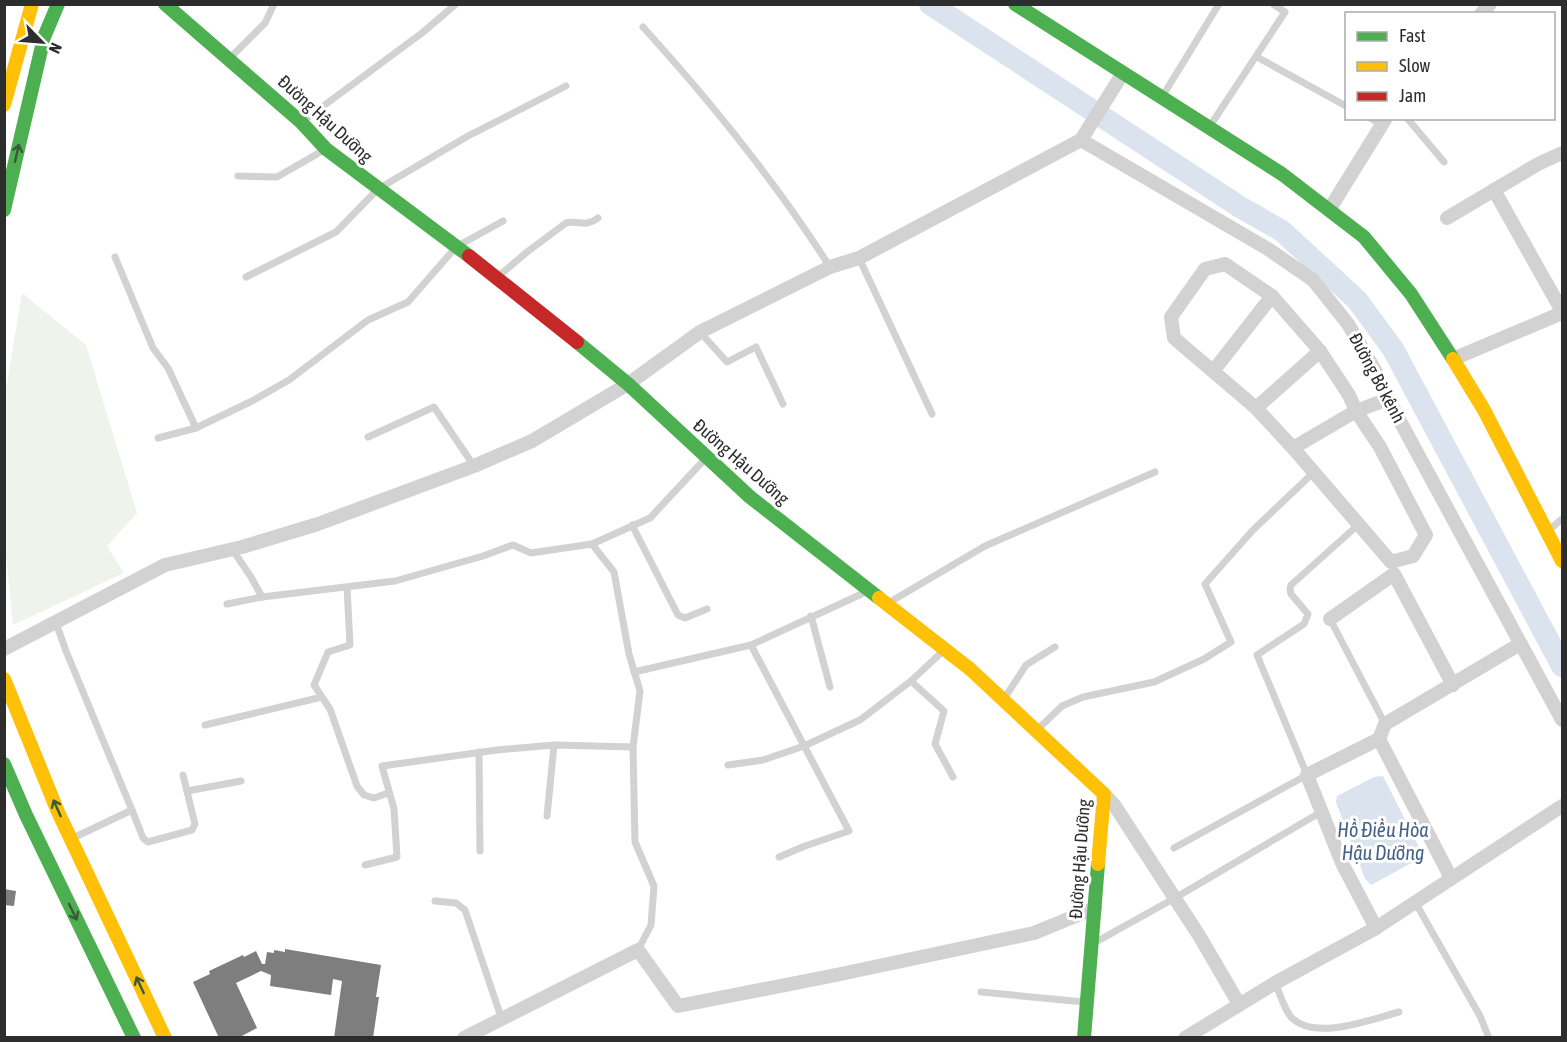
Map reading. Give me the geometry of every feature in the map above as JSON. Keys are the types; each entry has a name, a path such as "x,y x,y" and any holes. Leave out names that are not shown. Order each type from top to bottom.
{"street":[{"path":"4,60 21,4"},
{"path":"4,105 32,4"},
{"path":"4,210 44,37 58,4"},
{"name":"Đường Hậu Dưỡng","path":"165,4 301,122 326,149 498,277 628,384 750,497 945,649 1004,699 1035,732 1104,794 1084,1038"},
{"path":"1015,4 1282,174 1364,237 1411,294 1453,359 1484,410 1563,561"},
{"path":"4,649 56,623 128,582 165,565 232,549 318,524 474,466 532,441 628,384 700,332 830,267 858,258 1081,140 1123,73"},
{"path":"1329,210 1380,121"},
{"name":"Đường Bờ kênh","path":"1081,140 1268,249 1314,280 1348,324 1376,372 1388,399 1563,720"},
{"path":"1447,218 1538,164 1563,153"},
{"path":"1453,359 1563,312 1494,190"},
{"path":"1225,264 1272,296 1320,351 1380,447 1426,535 1413,556 1390,562 1256,408 1174,338 1171,317 1205,269 1225,264"},
{"path":"1214,370 1272,296"},
{"path":"1256,408 1320,351"},
{"path":"1293,448 1356,411 1388,399"},
{"path":"1330,619 1394,574 1453,685"},
{"path":"1376,928 1342,863 1307,775 1379,739 1384,724 1520,644"},
{"path":"4,679 54,802 165,1038"},
{"path":"1379,739 1451,878"},
{"path":"4,764 26,815 134,1038"},
{"path":"4,791 119,1038"},
{"path":"1104,794 1115,806 1175,898 1239,1004"},
{"path":"1185,1038 1275,983 1376,928 1563,806"},
{"path":"464,1038 638,950 678,1006 1034,933 1095,908"}],"lane":[{"path":"229,59 265,23 274,4"},
{"path":"301,122 422,33 456,4"},
{"path":"1162,98 1219,4"},
{"path":"1209,128 1285,12 1273,4"},
{"path":"643,27 701,91 766,172 830,267"},
{"path":"1257,57 1345,105"},
{"path":"246,277 336,232 378,189 468,136 566,86"},
{"path":"1409,120 1444,162"},
{"path":"238,176 278,177 326,149"},
{"path":"498,277 566,223 588,224 598,218"},
{"path":"158,438 196,428 289,380 368,320 408,302 456,247 503,221"},
{"path":"115,258 153,348 168,368 196,428"},
{"path":"858,258 932,414"},
{"path":"700,332 727,362 756,347 783,404"},
{"path":"368,437 434,407 474,466"},
{"path":"227,604 262,597 395,581 513,545 531,553 592,544 650,518 707,457"},
{"path":"887,603 984,546 1155,472"},
{"path":"1035,732 1062,706 1083,697 1154,682 1204,659 1231,642 1205,584 1253,530 1313,473"},
{"path":"1547,531 1563,519"},
{"path":"632,525 678,615 686,618 708,609"},
{"path":"1174,848 1307,775 1257,655 1304,624 1308,614 1291,594 1291,585 1358,525"},
{"path":"592,544 614,572 629,654 640,691 633,747 635,842 654,886 651,925 638,950"},
{"path":"232,549 262,597"},
{"path":"346,587 350,645 328,652 314,685 330,709 357,786 364,795 374,798 388,793"},
{"path":"634,672 752,645 870,590"},
{"path":"811,616 830,687"},
{"path":"1330,619 1384,724"},
{"path":"56,623 143,838 148,842 194,829 195,824 183,775"},
{"path":"752,645 849,831 779,857"},
{"path":"1004,699 1026,664 1055,647"},
{"path":"728,765 764,760 804,746 860,720 911,681 945,649"},
{"path":"911,681 944,711 935,744 953,777"},
{"path":"205,725 322,697"},
{"path":"365,865 397,857 394,809 382,766 479,752 554,745 633,747"},
{"path":"547,816 554,745"},
{"path":"479,752 480,851"},
{"path":"187,791 242,781"},
{"path":"72,838 132,810"},
{"path":"1092,944 1321,812"},
{"path":"435,901 456,903 465,910 502,1020"},
{"path":"1415,902 1480,1016 1489,1038"},
{"path":"1275,983 1291,1017 1305,1026 1332,1029 1399,1012"},
{"path":"981,992 1087,1002"}],"shaded area":[{"path":"22,293 86,345 137,513 107,546 124,573 13,625 4,534 4,401"}],"water":[{"name":"Hồ Điều Hòa Hậu Dưỡng","path":"1383,776 1422,853 1417,860 1371,885 1365,879 1336,802 1337,796 1374,777"}],"building":[{"path":"4,889 16,891 14,906 4,905"},
{"path":"285,949 381,965 373,1038 334,1038 342,981 333,979 331,995 270,986 271,975 261,971 236,983 257,1028 238,1038 219,1038 193,982 210,974 209,971 243,955 244,957 256,951 262,964 265,964 267,952 274,953 274,950 285,952"}],"waterway":[{"path":"930,4 1240,207 1282,231 1357,300 1393,349 1562,666"}],"traffic: fast":[{"path":"4,210 44,37 58,4"},
{"path":"165,4 301,122 326,149 469,256"},
{"path":"1015,4 1282,174 1364,237 1411,294 1453,359"},
{"path":"577,342 628,384 750,497 879,598"},
{"path":"4,764 26,815 134,1038"},
{"path":"1084,1038 1098,864"}],"traffic: slow":[{"path":"4,105 32,4"},
{"path":"1453,359 1484,410 1562,561"},
{"path":"879,598 970,669 1104,794 1098,864"},
{"path":"4,679 58,812 165,1038"}],"traffic: jam":[{"path":"469,256 577,342"}]}
